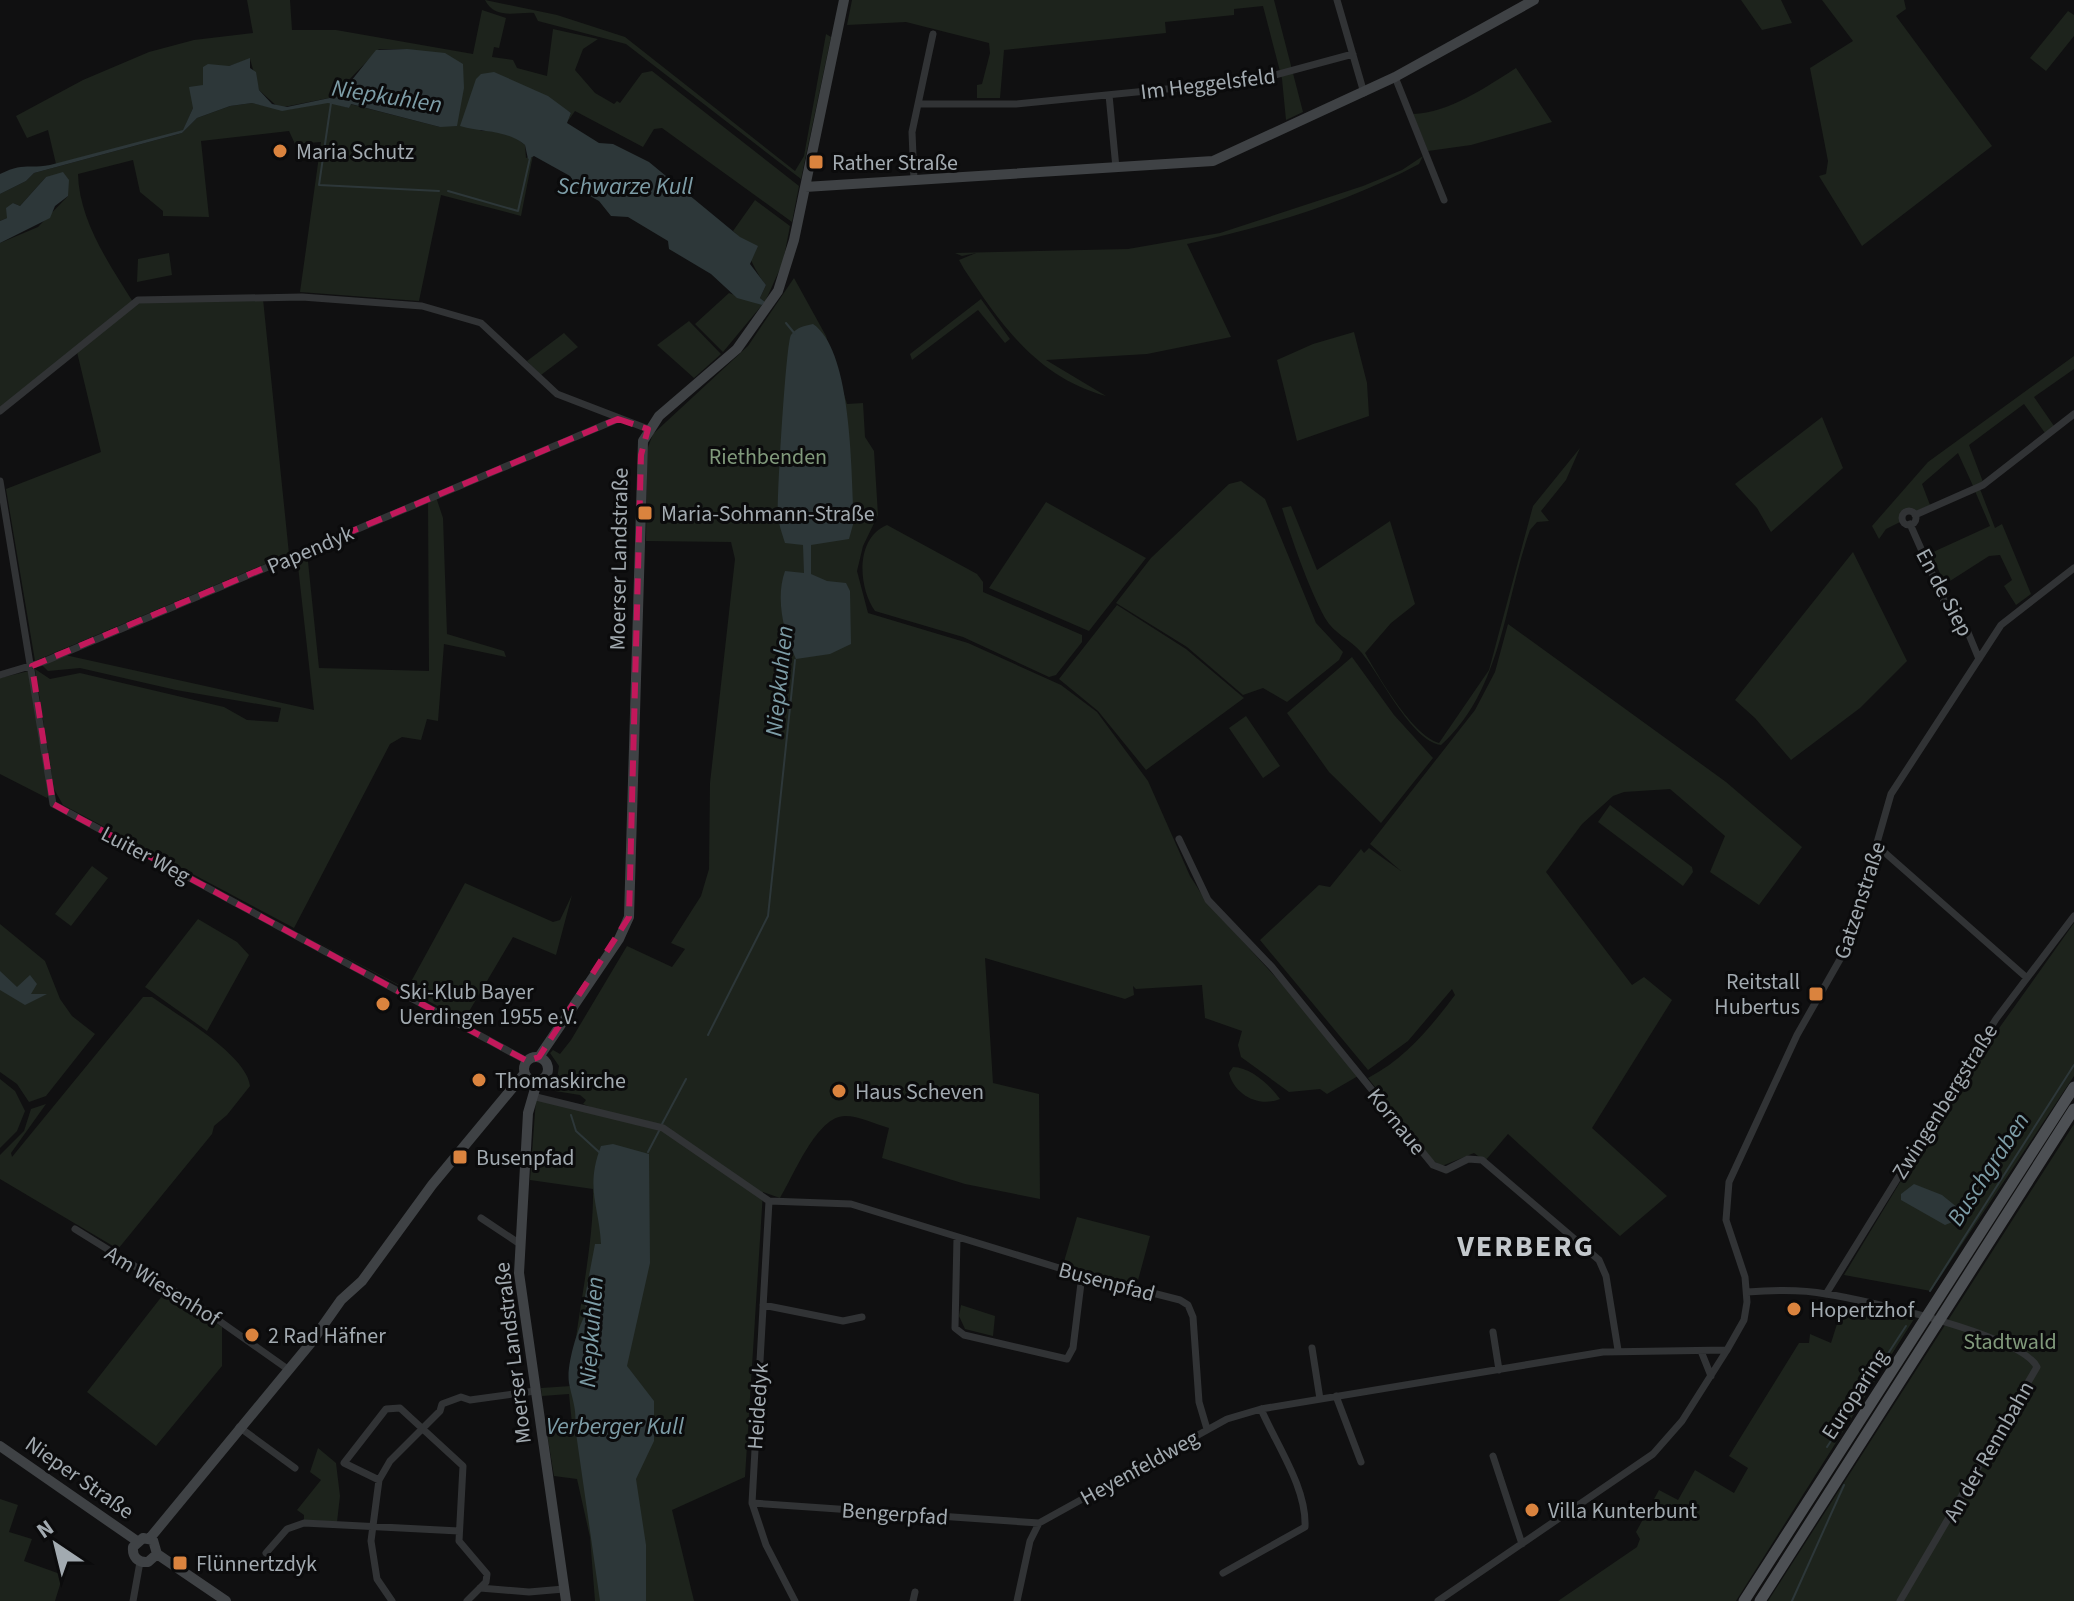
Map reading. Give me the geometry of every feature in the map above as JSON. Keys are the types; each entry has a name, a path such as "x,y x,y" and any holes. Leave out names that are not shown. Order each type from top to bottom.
{"main road":[{"path":"648,429 737,349 770,304 784,278 844,0"},
{"path":"805,187 1213,161 1364,93 1534,0"},
{"name":"Moerser Landstraße","path":"539,1057 623,932 629,917 641,455 648,429"},
{"path":"150,1538 289,1370 323,1323 362,1281 440,1175 524,1074 527,1061 539,1057 545,1061 548,1071 537,1082 524,1074"},
{"name":"Moerser Landstraße","path":"537,1082 532,1096 519,1273 566,1601"},
{"name":"Europaring","path":"1760,1601 2074,1087"},
{"name":"Europaring","path":"1744,1601 2074,1109"},
{"name":"Nieper Straße","path":"0,1446 137,1541 150,1538 156,1543 157,1554"},
{"name":"Nieper Straße","path":"137,1541 134,1554 140,1562"},
{"path":"140,1562 152,1561 157,1554 226,1601"}],"street":[{"path":"1337,0 1364,93"},
{"path":"914,180 912,137 933,34"},
{"name":"Im Heggelsfeld","path":"919,104 1002,105 1257,80 1353,54"},
{"path":"1395,77 1444,200"},
{"name":"Im Heggelsfeld","path":"1109,95 1116,168"},
{"path":"0,411 138,300 257,296 402,303 452,313 481,323 557,394 648,429"},
{"name":"En de Siep","path":"1979,659 1967,630 1946,605 1910,524 1903,521 1902,515 1909,511 1915,515 1983,485 2074,414"},
{"name":"Papendyk","path":"0,675 32,666 618,419"},
{"name":"Luiter Weg","path":"0,481 53,804 527,1061"},
{"name":"Gatzenstraße","path":"1727,1350 1744,1320 1747,1292 1726,1220 1729,1182 1797,1035 1844,953 1891,794 2005,620 2074,568"},
{"name":"Kornaue","path":"1179,839 1208,900 1272,967 1433,1165 1446,1170 1473,1158 1482,1160 1596,1256 1606,1276 1618,1350"},
{"path":"1876,849 1883,851 2027,978"},
{"name":"Zwingenbergstraße","path":"1826,1294 1904,1163 1996,1019 2074,916"},
{"path":"532,1096 660,1127 769,1201"},
{"name":"Busenpfad","path":"769,1201 851,1204 1188,1305 1193,1317 1199,1402 1207,1429"},
{"name":"Heidedyk","path":"769,1201 752,1503 766,1545 795,1601"},
{"name":"Moerser Landstraße","path":"481,1218 520,1244"},
{"name":"Am Wiesenhof","path":"75,1229 219,1319 289,1370"},
{"path":"957,1238 953,1313 955,1328 964,1335 1067,1359 1073,1348 1082,1275"},
{"path":"1747,1292 1826,1294 1932,1320"},
{"path":"763,1305 843,1321 862,1317"},
{"name":"An der Rennbahn","path":"1900,1601 2037,1367 2034,1360 2008,1344 1932,1320"},
{"path":"1493,1332 1499,1370"},
{"path":"1312,1348 1320,1399"},
{"name":"Heyenfeldweg","path":"1039,1523 1207,1429 1227,1419 1261,1409 1618,1350 1727,1350"},
{"path":"1438,1601 1661,1446 1727,1350"},
{"path":"1701,1351 1711,1376"},
{"path":"392,1601 377,1579 373,1528 378,1509 376,1497 379,1480 390,1461 420,1427 434,1417 442,1404 461,1397 470,1400 535,1391"},
{"path":"1336,1396 1361,1462"},
{"path":"379,1480 346,1465 345,1461 386,1409 400,1408 463,1466 459,1541 487,1574 480,1588 467,1601"},
{"path":"1223,1573 1305,1527 1300,1494 1261,1409"},
{"path":"239,1427 295,1468"},
{"path":"1493,1456 1522,1544"},
{"name":"Bengerpfad","path":"752,1503 1039,1523"},
{"path":"266,1553 287,1529 304,1523 459,1531"},
{"path":"1017,1601 1030,1541 1039,1523"},
{"path":"133,1601 140,1562"},
{"path":"480,1588 529,1592 564,1589"}],"highlighted area":[{"path":"618,419 648,429 641,455 629,917 539,1057 527,1061 53,804 32,666"}],"green space":[{"path":"247,0 290,0 292,30 336,30 473,54 482,10 506,18 499,48 494,47 492,57 513,60 517,68 547,76 553,29 598,39 583,49 575,70 595,93 614,104 617,101 620,103 642,73 652,71 799,186 792,222 662,128 654,129 643,147 575,111 568,121 571,113 534,90 480,131 509,135 525,145 526,158 533,155 521,216 441,195 419,301 300,292 321,142 295,144 289,131 201,141 209,217 163,216 163,211 140,192 133,160 78,174 90,225 105,257 133,302 0,408 0,243 38,227 68,196 46,177 20,206 13,203 7,218 0,221 0,194 26,181 34,173 182,133 197,118 230,106 252,103 286,110 329,102 349,108 350,104 440,127 457,116 407,49 379,49 346,83 339,96 279,108 259,90 250,59 229,66 203,67 203,85 183,131 56,164 48,130 27,138 16,116 83,80 149,52 194,40 253,33"},
{"path":"485,0 557,15 625,37 795,171 804,156 826,34 831,37 801,179 626,44 538,21 534,13 501,13 489,7"},
{"path":"852,0 1274,0 1303,112 1286,120 1282,79 1263,6 1234,9 1234,15 1165,22 1166,33 1004,50 1000,98 977,98 977,85 982,84 990,53 989,43 906,22 847,25"},
{"path":"1741,0 1781,0 1792,23 1762,30"},
{"path":"1822,0 1904,0 1906,9 1896,16 1992,146 1862,246 1819,176 1826,174 1828,161 1810,68 1853,41"},
{"path":"2068,11 2074,15 2074,36 2046,71 2030,58"},
{"path":"1516,68 1552,122 1471,145 1428,151 1413,114 1454,104"},
{"path":"1423,156 1419,164 1335,202 1246,230 1187,244 1231,337 1147,354 1046,360 1106,396 1060,376 1023,347 959,260 976,253 962,256 955,253 1128,249 1220,233 1363,186 1402,170"},
{"path":"755,200 790,226 783,262 765,302 760,298 766,285 733,231"},
{"path":"169,253 172,275 137,282 138,259"},
{"name":"Riethbenden","path":"794,278 826,336 847,404 863,403 865,437 874,451 878,515 863,546 857,571 868,613 968,643 1061,685 1097,712 1148,781 1190,876 1206,901 1290,993 1358,1076 1327,1094 1320,1089 1289,1092 1241,1057 1238,1045 1242,1031 1205,1018 1202,985 1136,989 1133,986 1134,995 1125,999 985,958 993,1083 1039,1094 1040,1199 965,1184 882,1158 889,1128 845,1116 825,1126 807,1148 780,1198 763,1192 745,1477 672,1510 694,1601 595,1601 590,1537 577,1479 554,1476 546,1427 572,1424 569,1394 542,1396 541,1388 571,1386 591,1237 593,1189 530,1180 536,1099 593,1108 583,1104 586,1100 580,1095 555,1091 559,1066 550,1053 553,1050 560,1054 571,1040 627,946 672,967 685,949 671,943 701,896 709,869 710,783 735,559 731,542 646,541 647,450 653,434 748,346"},
{"path":"729,293 762,305 723,352 695,324"},
{"path":"263,299 289,554 35,661 6,489 101,452 77,352 140,301"},
{"path":"981,299 1010,339 1005,343 978,310 912,360 910,354"},
{"path":"689,321 721,354 694,378 657,345"},
{"path":"1354,332 1367,383 1369,416 1297,441 1277,360 1313,344"},
{"path":"564,333 578,347 541,375 527,361"},
{"path":"2074,356 2074,369 2034,397 2054,426 2045,433 2024,404 1969,445 1983,482 1974,488 1958,453 1922,484 1930,505 1917,511 1903,510 1900,522 1886,529 1879,539 1872,526 1928,462"},
{"path":"1822,417 1843,468 1771,532 1757,508 1735,484"},
{"path":"1580,448 1566,480 1541,511 1549,521 1537,522 1530,530 1489,672 1461,723 1441,745 1430,741 1408,720 1389,693 1418,729 1439,743 1489,670 1533,506"},
{"path":"1241,481 1265,499 1316,623 1343,652 1339,660 1287,702 1263,688 1243,695 1187,647 1116,603 1151,558 1229,484"},
{"path":"1980,489 1995,528 2002,524 2031,594 2016,605 2004,586 2012,580 2000,555 1989,556 1950,581 1948,578 1943,580 1931,553 1990,526 1975,491"},
{"path":"436,497 443,518 447,634 504,651 506,657 444,644 438,721 427,719 421,740 402,737 390,744 294,928 63,805 54,789 35,669 50,679 80,673 224,707 247,720 278,722 281,708 176,690 80,668 48,671 41,664 65,655 314,710 297,557 307,552 319,668 429,671 428,501"},
{"path":"1046,502 1146,558 1089,631 989,588"},
{"path":"1291,506 1317,570 1390,521 1415,604 1391,623 1365,653 1385,686 1361,652 1325,618 1307,579 1282,508"},
{"path":"887,525 977,574 983,582 983,592 1082,635 1082,642 1056,675 1049,677 963,637 875,611 865,589 863,564 869,541"},
{"path":"1853,552 1907,661 1860,708 1791,760 1735,700"},
{"path":"1117,605 1186,649 1244,698 1146,770 1098,711 1059,679"},
{"path":"1508,624 1726,782 1802,847 1759,905 1710,872 1725,836 1670,789 1624,792 1613,796 1582,824 1546,872 1632,985 1644,977 1672,1000 1592,1128 1667,1196 1620,1236 1508,1134 1485,1161 1474,1153 1442,1166 1432,1160 1368,1078 1394,1061 1416,1041 1455,995 1452,989 1408,1041 1368,1070 1260,940 1319,885 1330,887 1361,849 1364,853 1369,848 1401,871 1370,844 1475,710 1495,672"},
{"path":"1352,657 1394,715 1433,758 1381,823 1329,772 1287,713"},
{"path":"29,671 49,794 47,798 0,774 0,678"},
{"path":"1246,716 1280,766 1263,778 1229,728"},
{"path":"1610,805 1692,867 1693,872 1683,886 1598,822"},
{"path":"92,866 108,878 71,926 55,914"},
{"path":"465,883 553,922 560,920 572,895 556,955 513,937 464,1020 294,930 407,989"},
{"path":"198,919 237,942 249,955 207,1031 145,987"},
{"path":"2074,923 2074,1076 1931,1291 1844,1275 1960,1083"},
{"path":"0,924 45,961 60,999 72,1016 95,1034 46,1096 29,1102 17,1084 0,1072"},
{"path":"143,997 152,997 224,1049 246,1074 250,1086 214,1126 212,1134 118,1249 0,1179 0,1155 24,1131 31,1109 46,1104 11,1153 12,1157"},
{"path":"1233,1067 1259,1078 1280,1099 1263,1102 1242,1093 1229,1073"},
{"path":"0,1079 15,1091 25,1111 17,1131 0,1148"},
{"name":"Stadtwald","path":"2074,1124 2074,1601 1768,1601"},
{"path":"1077,1217 1150,1236 1137,1284 1063,1265"},
{"path":"166,1291 222,1327 222,1366 156,1446 87,1392"},
{"path":"961,1305 995,1316 993,1336 965,1329 959,1316"},
{"path":"1843,1305 1914,1319 1736,1601 1558,1601 1637,1547 1640,1539 1636,1532 1659,1490 1678,1500 1695,1470 1734,1493 1748,1468 1729,1456 1799,1343 1809,1343 1810,1334 1831,1343"},
{"path":"318,1448 336,1463 340,1496 337,1522 304,1520 304,1515 297,1510 321,1480 310,1472"},
{"path":"0,1499 18,1505 9,1532 32,1539 24,1561 63,1575 55,1601 0,1601"}],"water":[{"path":"376,50 445,53 463,64 464,88 457,126 440,127 351,104 349,108 328,103 282,111 252,103 230,106 197,118 182,133 34,173 26,181 0,194 0,174 8,170 50,165 183,130 193,108 189,87 203,85 203,67 208,64 229,66 250,58 250,68 256,72 259,90 272,104 287,107 339,96"},
{"name":"Schwarze Kull","path":"494,72 548,96 571,113 567,123 599,143 613,144 649,162 740,237 758,246 750,264 766,285 760,298 765,302 762,305 737,298 711,274 669,249 668,241 628,217 611,216 599,201 579,190 570,176 534,156 528,159 525,145 517,140 460,126 476,79 481,74"},
{"path":"63,172 69,180 68,196 55,206 50,218 0,243 0,221 7,218 6,208 13,203 20,206 46,177"},
{"path":"813,324 826,338 843,386 854,521 849,539 811,545 811,574 827,581 846,583 850,591 851,644 830,654 796,659 785,628 781,593 785,571 804,573 803,545 785,543 778,517 779,478 789,344 796,330"},
{"path":"0,971 17,987 30,975 37,984 31,994 47,994 25,1005 0,990"},
{"name":"Verberger Kull","path":"613,1144 649,1154 650,1263 627,1366 654,1401 654,1441 636,1479 646,1545 646,1601 600,1601 569,1383 574,1346 587,1311 584,1302 595,1244 601,1244 593,1185 596,1161 601,1146"},
{"path":"1914,1184 1942,1195 1963,1212 1955,1221 1945,1225 1901,1200 1901,1194"}],"waterway":[{"path":"331,103 319,185 439,191"},
{"path":"448,191 518,211 530,158"},
{"name":"Niepkuhlen","path":"786,323 795,334"},
{"name":"Niepkuhlen","path":"708,1035 768,916 795,660"},
{"name":"Buschgraben","path":"1930,1291 2074,1065"},
{"name":"Niepkuhlen","path":"662,1124 686,1079"},
{"path":"571,1115 576,1131 599,1152"},
{"name":"Niepkuhlen","path":"648,1152 660,1129"},
{"name":"Buschgraben","path":"1827,1447 1906,1326"},
{"name":"Buschgraben","path":"1792,1601 1844,1485"}],"place":[{"name":"Maria Schutz","path":"280,151"},
{"name":"Rather Straße","path":"816,162"},
{"name":"Maria-Sohmann-Straße","path":"645,513"},
{"name":"Reitstall Hubertus","path":"1816,994"},
{"name":"Ski-Klub Bayer Uerdingen 1955 e.V.","path":"383,1004"},
{"name":"Thomaskirche","path":"479,1080"},
{"name":"Haus Scheven","path":"839,1091"},
{"name":"Busenpfad","path":"460,1157"},
{"name":"Hopertzhof","path":"1794,1309"},
{"name":"2 Rad Häfner","path":"252,1335"},
{"name":"Villa Kunterbunt","path":"1532,1510"},
{"name":"Flünnertzdyk","path":"180,1563"}],"district":[{"name":"VERBERG","path":"1526,1246"}]}
